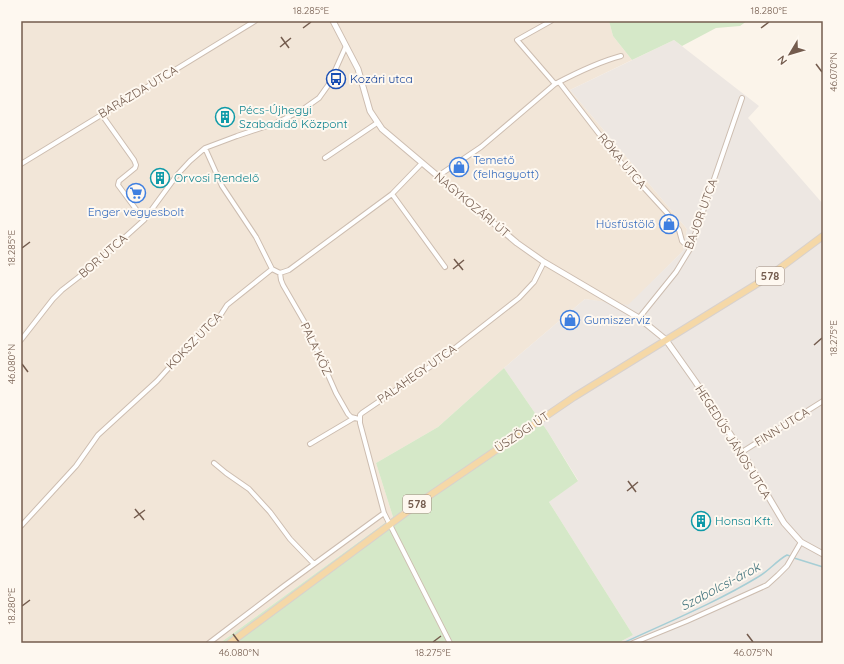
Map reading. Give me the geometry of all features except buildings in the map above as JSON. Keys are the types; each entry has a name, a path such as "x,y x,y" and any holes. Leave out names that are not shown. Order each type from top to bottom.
{"main road":[{"name":"ÜSZÖGI ÚT","path":"230,643 389,524 574,397 768,277 823,236"}],"street":[{"name":"BARÁZDA UTCA","path":"21,164 255,21"},
{"name":"NAGYKOZÁRI ÚT","path":"333,21 358,69 370,111 377,123 382,128 517,243 544,262 639,318 666,340"},
{"name":"RÓKA UTCA","path":"551,21 517,40 557,83 623,165 667,213 679,230 682,241 690,249"},
{"name":"BOR UTCA","path":"21,340 40,314 62,290 93,266 144,220 177,175 205,148 291,117 312,104 325,92 346,46"},
{"path":"438,176 481,147 557,83 603,62 621,56"},
{"name":"BAJOR UTCA","path":"639,318 676,272 690,249 742,98"},
{"path":"102,115 134,160 136,165 131,172 119,181 118,185 144,220"},
{"path":"325,158 377,123"},
{"path":"205,148 222,186 256,237 272,269 280,273 289,270 392,194 422,163"},
{"path":"392,194 445,267"},
{"name":"PALAHEGY UTCA","path":"359,419 362,412 437,362 519,298 534,282 544,262"},
{"name":"KOKSZ UTCA","path":"21,526 76,466 98,434 157,381 202,331 218,319 227,304 272,269"},
{"name":"PALA KÖZ","path":"280,273 283,285 305,323 336,393 348,414 354,418"},
{"name":"HEGEDŰS JÁNOS UTCA","path":"666,340 742,452 784,523 801,542 823,554"},
{"name":"FINN UTCA","path":"742,452 823,401"},
{"path":"310,444 354,418 359,419 384,513 450,643"},
{"path":"214,463 249,489 270,512 290,539 314,564"},
{"path":"210,643 384,513"},
{"path":"633,643 687,622 767,585 778,576 801,542"}],"shaded area":[{"path":"21,21 609,21 613,36 632,60 570,90 687,229 683,251 628,306 585,299 438,427 376,463 393,517 220,643 21,643"},
{"path":"674,40 759,106 748,118 823,204 823,643 618,643 633,635 549,502 578,480 548,432 504,368 585,299 628,305 683,251 687,229 570,90"}],"green space":[{"path":"609,21 747,21 740,26 716,28 682,46 674,40 632,60 613,36"},
{"path":"504,368 548,432 578,481 549,502 633,635 618,643 220,643 393,517 376,463 438,427"}],"waterway":[{"name":"Szabolcsi-árok","path":"623,643 725,595 762,575 787,555 790,556"},
{"name":"Szabolcsi-árok","path":"794,558 823,567"}],"place":[{"name":"Kozári utca","path":"336,79"},
{"name":"Pécs-Újhegyi Szabadidő Központ","path":"225,117"},
{"name":"Temető (felhagyott)","path":"459,167"},
{"name":"Orvosi Rendelő","path":"160,178"},
{"name":"Enger vegyesbolt","path":"136,193"},
{"name":"Húsfüstölő","path":"669,224"},
{"name":"Gumiszerviz","path":"570,320"},
{"name":"Honsa Kft.","path":"701,521"}]}
